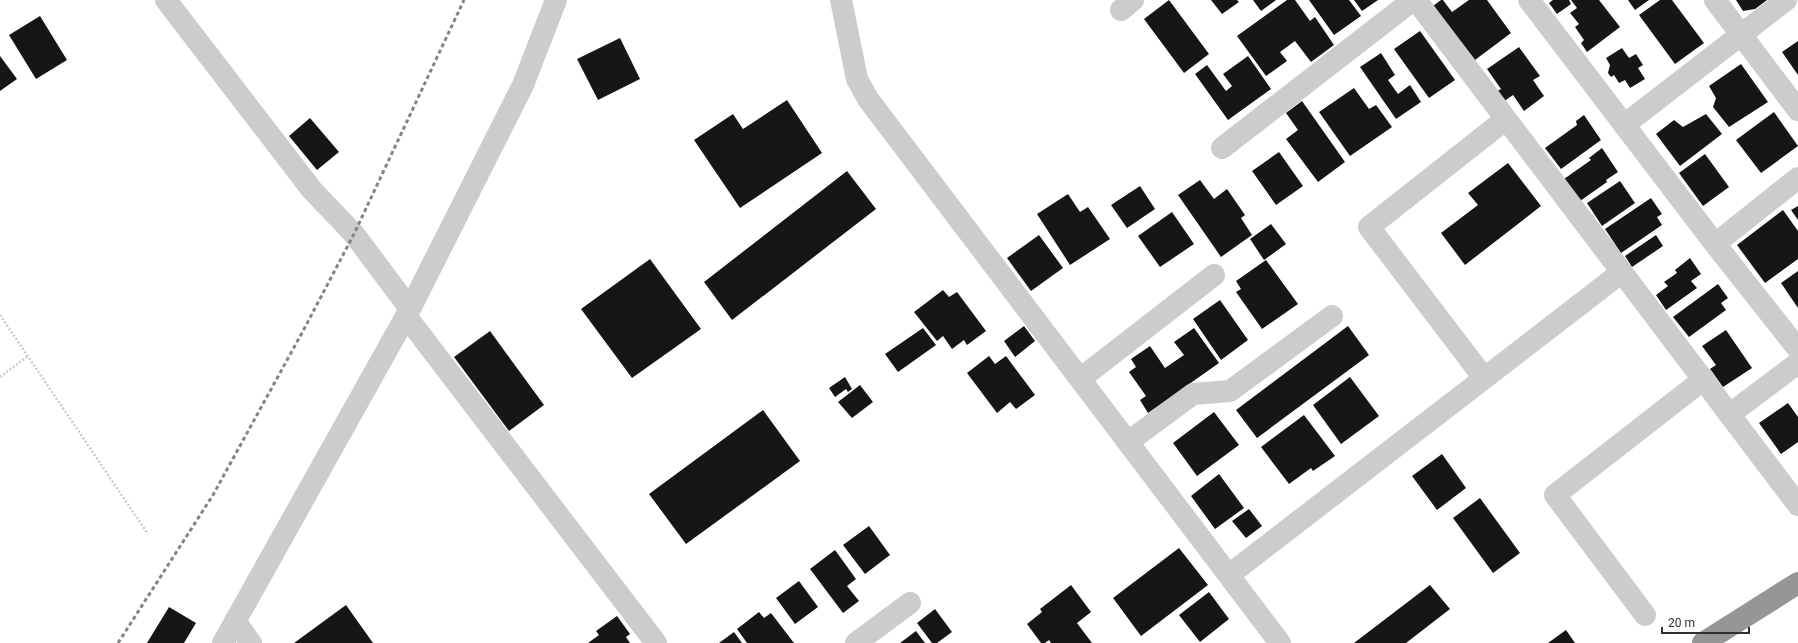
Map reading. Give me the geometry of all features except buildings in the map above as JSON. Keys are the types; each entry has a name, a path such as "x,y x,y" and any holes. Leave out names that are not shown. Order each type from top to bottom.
{"highway":[{"path":"1703,643 1798,583"}],"street":[{"path":"166,0 312,190 354,234 408,313 656,643"},
{"path":"223,643 408,313 523,85 556,0"},
{"path":"840,0 857,79 868,99 1280,643"},
{"path":"1222,148 1414,0 1704,379 1798,505"},
{"path":"1529,0 1715,244 1798,349"},
{"path":"1715,0 1798,110"},
{"path":"1624,124 1786,0"},
{"path":"1484,378 1369,227 1506,119"},
{"path":"1715,244 1798,178"},
{"path":"1229,575 1622,272"},
{"path":"1080,379 1214,275"},
{"path":"1128,442 1193,394 1230,391 1332,316"},
{"path":"1730,414 1798,363"},
{"path":"1645,615 1555,495 1704,379"},
{"path":"856,643 910,603"},
{"path":"236,621 251,643"}],"path":[{"path":"0,315 148,534"},
{"path":"0,377 28,356"}],"railway":[{"path":"118,643 213,495 303,331 354,234 464,0"}]}
